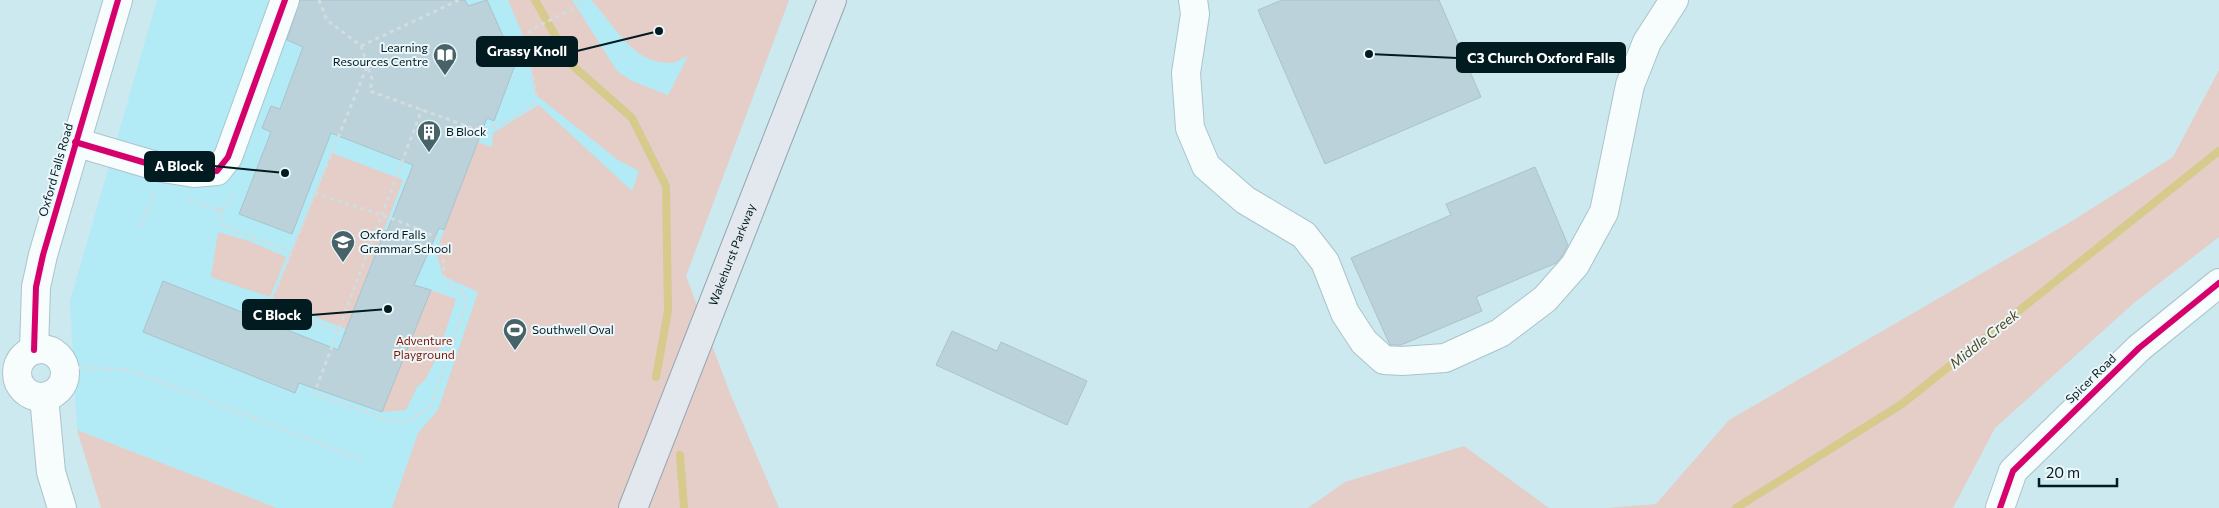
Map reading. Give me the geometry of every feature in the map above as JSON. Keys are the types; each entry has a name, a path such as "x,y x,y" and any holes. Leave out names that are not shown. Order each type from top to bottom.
{"main road":[{"name":"Wakehurst Parkway","path":"633,508 832,0"}],"street":[{"name":"Oxford Falls Road","path":"62,508 51,472 44,396 54,393 62,385 65,376 64,367 60,358 52,352 34,350 36,287 75,142 118,0"},
{"path":"75,142 163,168 194,173 217,171 228,157 285,0"},
{"path":"1193,0 1195,14 1186,73 1190,128 1206,166 1245,200 1304,235 1325,262 1345,313 1364,342 1384,360 1402,361 1445,358 1500,333 1545,299 1575,265 1604,212 1630,85 1647,42 1674,0"},
{"name":"Spicer Road","path":"2000,508 2013,471 2139,348 2219,283"}],"path":[{"path":"319,0 327,20 361,46 372,79 370,91 472,128 487,128 520,114 533,104 536,95 527,45 530,30 581,6 580,0"},
{"path":"361,46 459,0"},
{"path":"338,331 269,307 368,64"},
{"path":"315,193 382,216 429,233 440,242 444,261 442,276 448,284 463,292 466,304 431,406 405,422 390,420 314,394 382,216 422,110"},
{"path":"141,226 155,190"},
{"path":"218,209 224,226 291,252"},
{"path":"69,367 129,370 363,460"}],"shaded area":[{"name":"Oxford Falls Grammar School","path":"157,0 789,0 686,276 514,508 277,508 77,430 70,301"}],"green space":[{"path":"508,0 572,0 617,71 632,81 668,95 688,56 670,63 657,62 645,57 625,41 591,0 789,0 686,276 730,393 779,508 392,508 418,433 438,410 478,292 443,276 436,252 478,142 492,147 493,133 539,105 632,191 639,171 618,160 536,95 527,45"},
{"path":"2219,70 2219,237 2135,302 1995,428 1953,508 1606,508 1656,504 1729,420 2072,221 2173,157"},
{"path":"332,153 403,180 346,329 272,300"},
{"path":"218,232 249,241 286,257 270,297 211,277"},
{"name":"Adventure Playground","path":"431,290 456,299 437,357 425,380 417,387 406,410 382,412"},
{"path":"77,430 277,508 101,508"},
{"path":"1464,446 1549,508 1308,508 1345,482"}],"building":[{"path":"300,0 465,0 468,6 487,0 503,36 523,44 494,121 487,118 444,230 439,228 414,285 431,290 382,412 299,383 295,393 143,332 163,281 338,350 385,230 387,231 413,165 331,133 292,234 239,214 271,132 262,128 271,106 280,109 303,47 287,40"},
{"path":"1282,0 1439,0 1481,97 1325,164 1258,10"},
{"path":"1535,167 1568,245 1562,256 1556,263 1476,297 1482,311 1401,345 1390,345 1351,258 1451,215 1446,204"},
{"path":"952,331 997,351 1001,342 1087,381 1067,425 936,365"}],"waterway":[{"path":"535,0 572,65 632,118 666,186 668,311 656,377"},
{"name":"Middle Creek","path":"1736,508 1902,404 2219,151"},
{"path":"680,455 684,508"}],"cycle path":[{"path":"34,350 36,287 43,255 118,0"},
{"path":"75,142 163,168 194,173 217,171 228,157 285,0"},
{"path":"2000,508 2013,471 2139,348 2219,283"}],"place":[{"name":"Grassy Knoll","path":"659,31"},
{"name":"C3 Church Oxford Falls","path":"1369,54"},
{"name":"Learning Resources Centre","path":"445,76"},
{"name":"B Block","path":"429,153"},
{"name":"A Block","path":"285,173"},
{"name":"Oxford Falls Grammar School","path":"343,263"},
{"name":"C Block","path":"388,309"},
{"name":"Southwell Oval","path":"515,351"}]}
